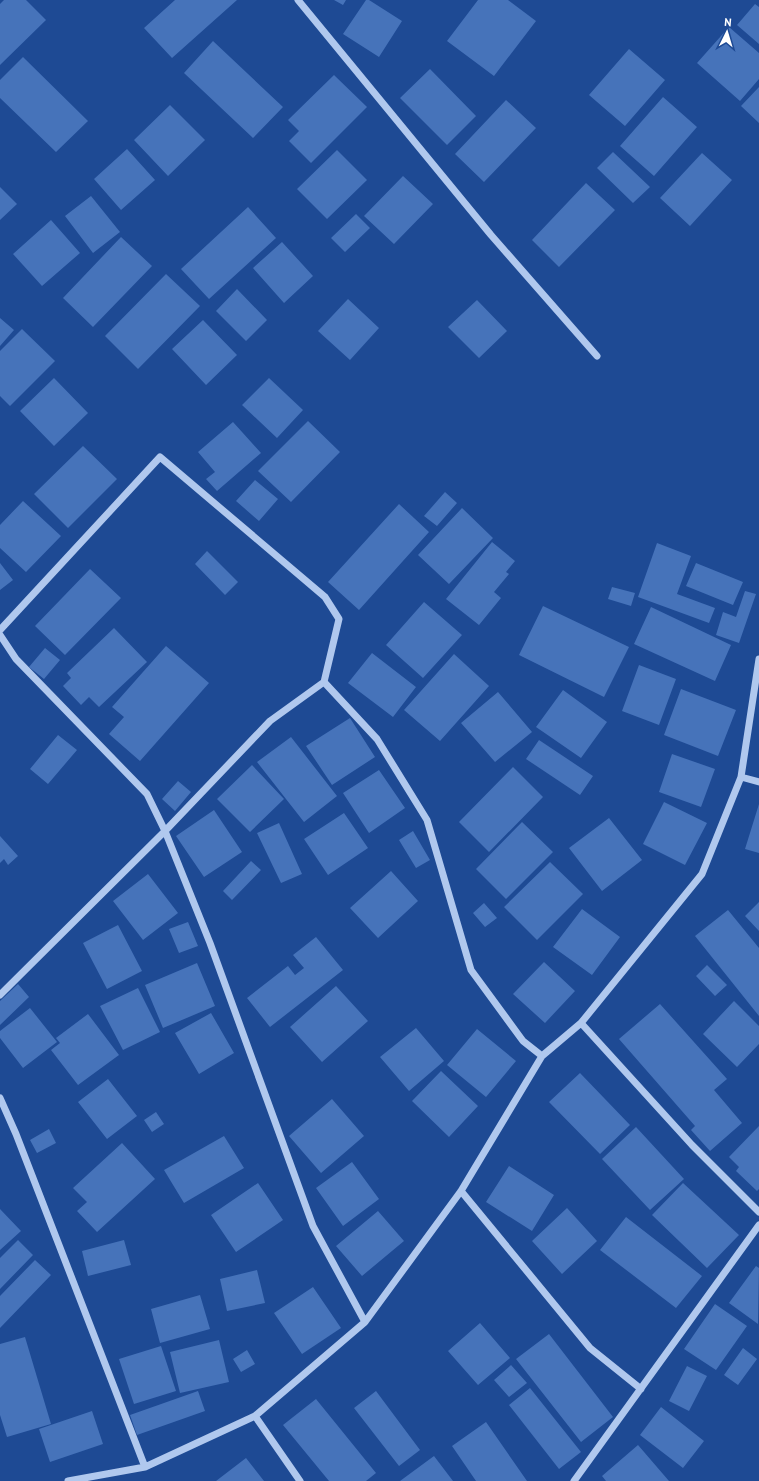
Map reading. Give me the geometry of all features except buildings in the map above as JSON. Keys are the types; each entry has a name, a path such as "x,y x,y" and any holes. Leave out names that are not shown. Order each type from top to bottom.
{"street":[{"path":"298,0 491,235 597,356"},
{"path":"0,630 160,457 325,597 339,619 324,682 270,721 165,831 0,995"},
{"path":"0,636 16,659 147,794 165,831 212,951 313,1226 365,1322"},
{"path":"68,1481 145,1466 255,1416 365,1322 461,1191 542,1056 582,1023 702,874 741,777 759,659"},
{"path":"324,682 377,739 427,820 471,970 523,1041 542,1056"},
{"path":"741,777 759,782"},
{"path":"582,1023 692,1145 759,1212"},
{"path":"0,1098 16,1134 145,1466"},
{"path":"461,1191 590,1348 641,1389"},
{"path":"574,1481 759,1225"},
{"path":"255,1416 300,1481"}]}
